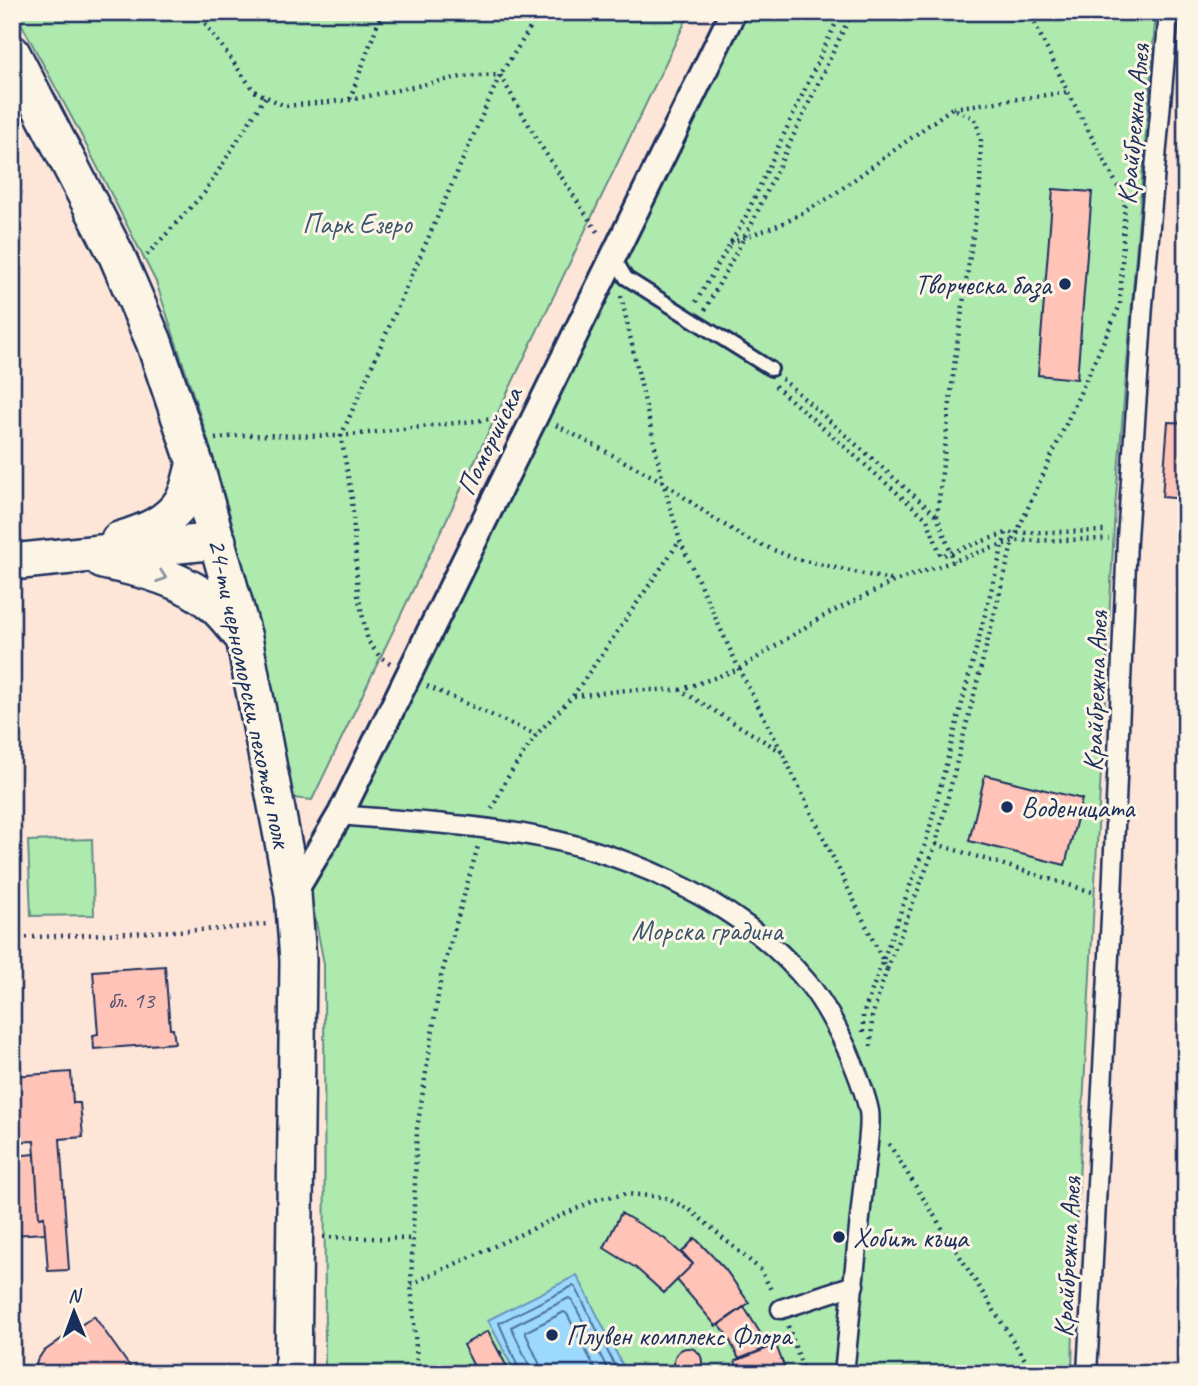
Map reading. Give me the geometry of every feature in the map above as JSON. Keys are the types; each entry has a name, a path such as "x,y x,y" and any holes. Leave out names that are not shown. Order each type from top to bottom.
{"main road":[{"name":"24-ти черноморски пехотен полк","path":"12,53 62,145 126,277 199,452 218,541 244,638 294,907 298,960 293,1374"},
{"path":"73,555 152,529 171,514 183,499 199,452"},
{"path":"12,562 218,541"},
{"path":"73,555 124,565 192,589 215,606 244,638"}],"street":[{"name":"Поморийска","path":"294,907 733,12"},
{"name":"Крайбрежна Алея","path":"1087,1374 1128,535 1143,305 1169,12"},
{"path":"340,816 483,828 541,837 604,854 661,876 743,923 784,956 809,985 836,1026 854,1065 870,1113 844,1374"},
{"path":"781,1309 854,1285"}],"lane":[{"path":"612,256 625,278 769,374"}],"path":[{"path":"197,12 254,91 285,106 349,100 461,77 500,75"},
{"path":"349,100 382,12"},
{"path":"536,735 440,693 380,657 368,640 358,595 352,499 341,436 500,75 522,42 537,12"},
{"path":"692,321 744,220 841,12"},
{"path":"692,321 744,238 852,12"},
{"path":"871,1058 872,1017 887,969 936,844 1013,541 1120,305 1125,200 1029,12"},
{"path":"500,75 541,146 612,256 663,482 680,541 739,669 887,969"},
{"path":"730,243 786,222 828,198 952,108 1068,92"},
{"path":"126,277 205,192 265,97"},
{"path":"952,108 975,120 981,138 979,187 937,516 954,561"},
{"path":"769,374 927,519 942,556 1006,533 1128,535"},
{"path":"769,374 937,516"},
{"path":"199,452 244,435 341,436 535,414 663,482 749,540 796,559 895,582"},
{"path":"863,1040 863,1015 926,842 1006,533"},
{"path":"573,696 627,690 680,690 739,669 820,618 895,582 1013,541 1128,535"},
{"path":"418,1374 411,1284 417,1129 441,976 483,828 506,780 536,735 573,696 680,541"},
{"path":"680,690 782,752"},
{"path":"936,844 1112,898"},
{"path":"12,938 222,929 294,907"},
{"path":"870,1113 1034,1374"},
{"path":"411,1284 598,1199 627,1194 664,1197 690,1210 761,1270 781,1309 805,1374"},
{"path":"296,1236 413,1239"},
{"path":"459,1374 474,1366"}],"green space":[{"name":"Парк Езеро","path":"15,12 690,12 312,800 293,798 233,526 205,430 156,282"},
{"name":"Морска градина","path":"735,12 1156,12 1115,509 1074,1274 1072,1374 325,1374 324,964 306,870"},
{"path":"92,839 94,915 31,916 28,841"}],"water":[{"name":"Плувен комплекс Флора","path":"577,1275 627,1374 516,1374 488,1320"}],"building":[{"name":"Творческа база","path":"1053,189 1092,192 1077,379 1038,375"},
{"path":"1168,422 1186,423 1186,499 1162,497"},
{"path":"985,775 1082,799 1065,865 969,841"},
{"path":"165,966 170,1029 173,1029 175,1043 94,1049 93,1035 98,1034 93,971"},
{"path":"71,1072 73,1103 80,1103 83,1137 60,1139 69,1270 48,1271 44,1217 39,1218 34,1141 12,1142 12,1076"},
{"path":"35,1154 39,1218 44,1217 45,1233 12,1235 12,1156"},
{"path":"621,1213 665,1239 693,1264 664,1293 636,1268 604,1248"},
{"path":"695,1238 725,1269 749,1303 716,1326 677,1280 693,1264 682,1252"},
{"path":"744,1307 769,1347 739,1359 719,1325"},
{"path":"94,1316 135,1374 34,1374 37,1361 43,1352"},
{"path":"488,1331 507,1367 502,1370 504,1374 478,1374 463,1345"},
{"path":"776,1345 787,1374 740,1374 735,1361"},
{"path":"688,1348 698,1352 702,1362 698,1372 688,1376 678,1372 674,1362 678,1352"}],"place":[{"name":"Творческа база","path":"1065,284"},
{"name":"Воденицата","path":"1007,807"},
{"name":"Хобит къща","path":"839,1237"},
{"name":"Плувен комплекс Флора","path":"552,1335"}]}
